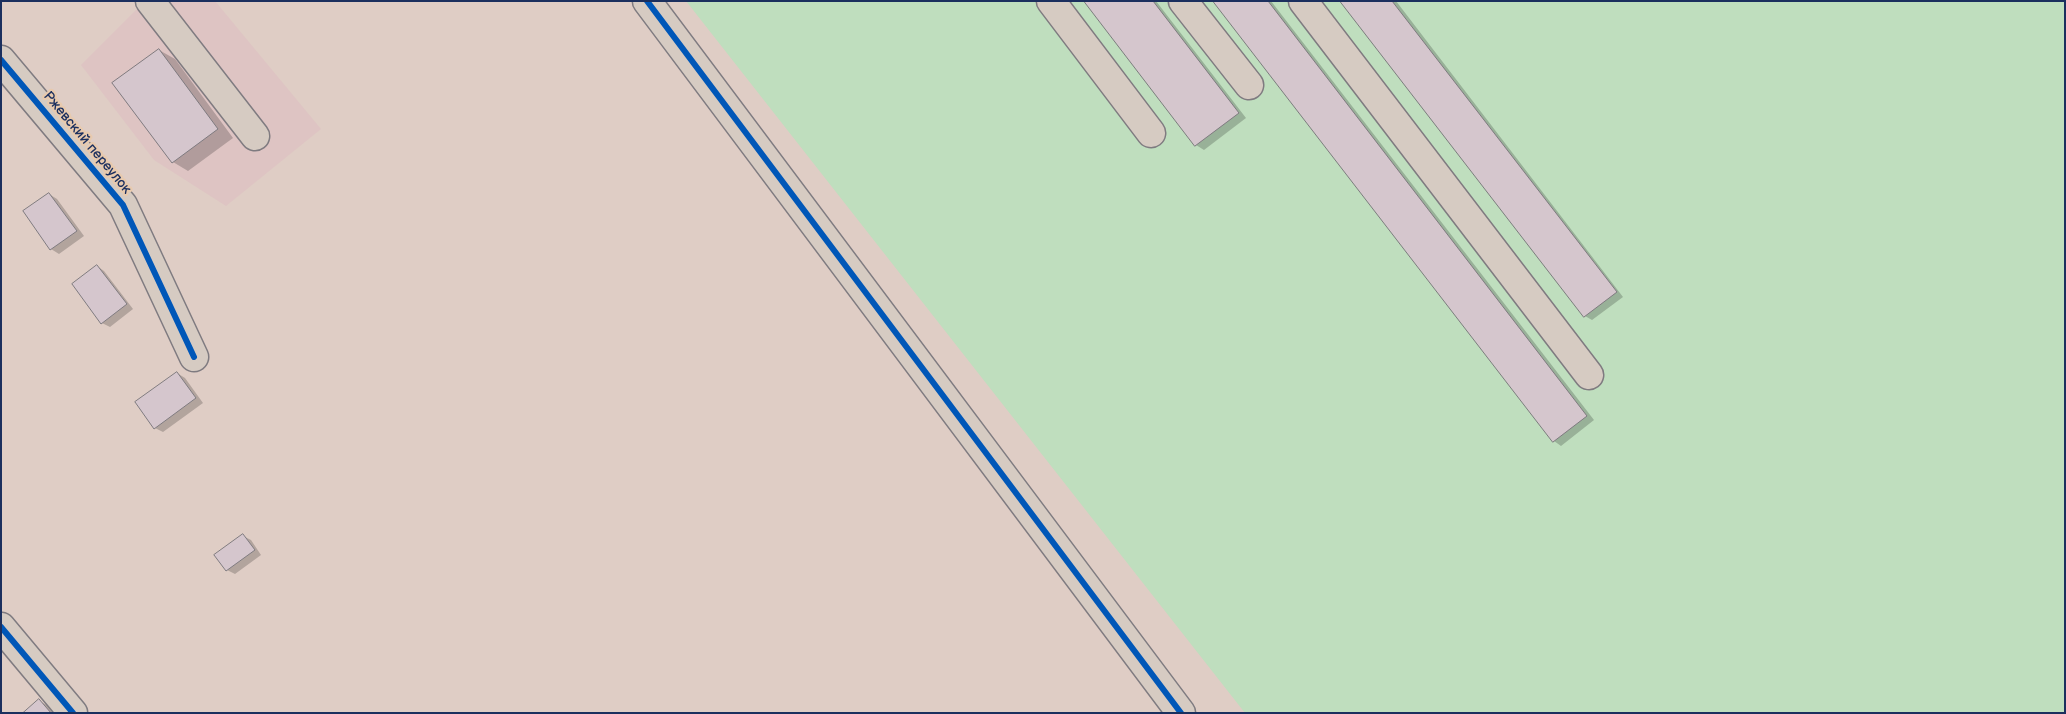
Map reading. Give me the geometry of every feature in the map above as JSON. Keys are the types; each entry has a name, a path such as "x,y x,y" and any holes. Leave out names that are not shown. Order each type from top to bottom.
{"street":[{"path":"150,1 255,136"},
{"path":"647,1 1181,713"},
{"path":"1050,1 1151,133"},
{"path":"1183,1 1249,85"},
{"path":"1303,1 1589,375"},
{"name":"Ржевский переулок","path":"1,60 123,205 194,357"},
{"path":"1,627 73,713"}],"shaded area":[{"path":"145,1 215,1 321,129 226,206 154,160 81,65"}],"green space":[{"path":"686,1 2065,1 2065,713 1245,713"}],"building":[{"path":"1084,1 1153,1 1239,113 1195,146"},
{"path":"1213,1 1268,1 1587,416 1553,442"},
{"path":"1340,1 1392,1 1617,292 1584,317"},
{"path":"159,49 218,129 172,163 112,83"},
{"path":"49,193 77,231 50,250 23,211"},
{"path":"97,265 127,304 101,324 72,284"},
{"path":"177,372 196,398 154,429 135,402"},
{"path":"243,534 255,550 226,571 214,555"},
{"path":"39,699 51,713 23,713"}],"cycle path":[{"path":"647,1 1181,713"},
{"path":"1,60 123,205 194,357"},
{"path":"1,627 73,713"}]}
